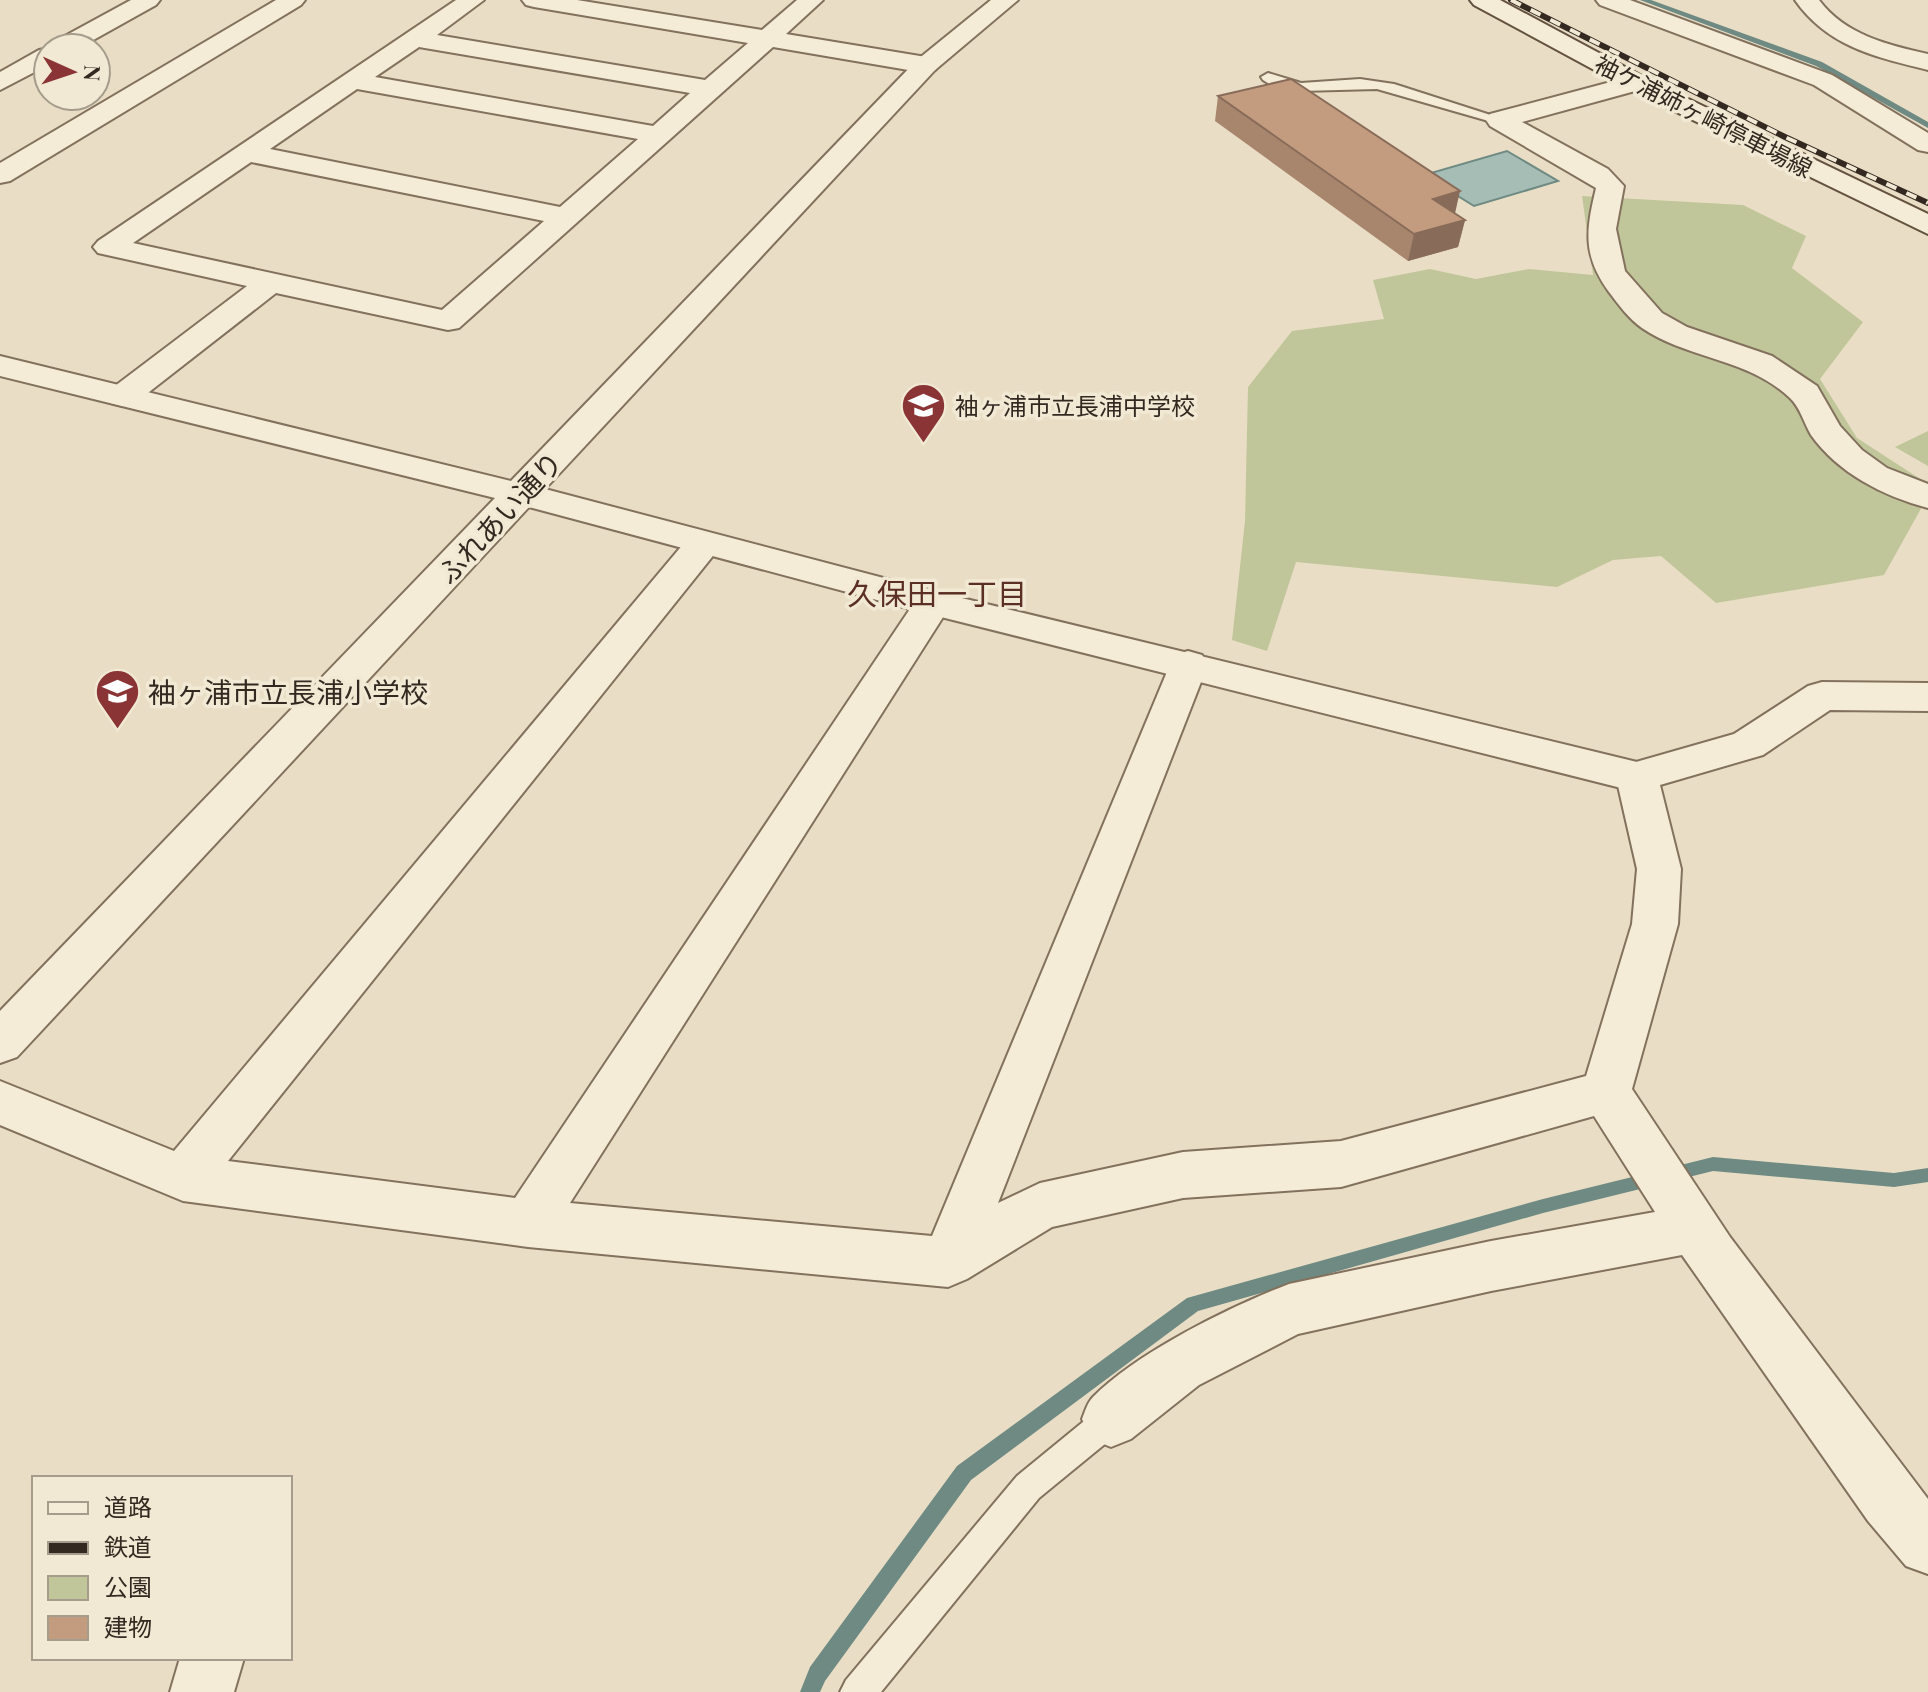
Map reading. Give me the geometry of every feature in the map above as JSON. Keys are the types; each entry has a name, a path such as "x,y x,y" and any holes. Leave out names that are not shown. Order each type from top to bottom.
{"street":[{"path":"90,32 148,0"},
{"path":"0,175 293,0"},
{"path":"472,0 108,247 448,321 811,0"},
{"path":"534,0 633,7 767,38 926,65"},
{"name":"ふれあい通り","path":"0,1043 926,65 1006,0"},
{"name":"袖ケ浦姉ヶ崎停車場線","path":"1482,0 1637,83 1928,225"},
{"path":"1608,0 1823,80 1928,144"},
{"path":"1807,0 1828,25 1853,39 1928,62"},
{"path":"417,39 711,89"},
{"path":"0,82 32,64"},
{"path":"354,81 659,135"},
{"path":"1499,120 1637,83"},
{"path":"1499,120 1598,175 1610,186 1601,229 1610,272 1651,320 1676,334 1761,363 1805,393 1826,431 1850,457 1875,475 1928,497"},
{"path":"247,153 567,217"},
{"path":"123,396 270,283"},
{"path":"0,366 522,494 933,603 1637,777 1748,745 1822,696 1928,697"},
{"path":"183,1178 703,544"},
{"path":"528,1223 933,603"},
{"path":"948,1262 1188,664"},
{"path":"1637,777 1659,869 1655,924 1606,1092 1695,1229 1889,1500 1928,1544"},
{"path":"0,1102 183,1178 528,1223 948,1262 1040,1206 1183,1175 1341,1164 1606,1092"},
{"path":"1111,1419 1179,1366 1289,1310 1491,1266 1695,1229"},
{"path":"202,1692 211,1660"}],"lane":[{"path":"1268,77 1277,84 1292,87 1362,83 1499,120"},
{"path":"858,1692 1028,1487 1111,1419"}],"green space":[{"path":"1582,196 1743,205 1806,236 1792,268 1863,322 1820,379 1857,438 1928,484 1928,496 1884,575 1716,603 1661,556 1613,560 1557,587 1296,562 1267,651 1232,640 1245,521 1248,387 1292,331 1384,319 1373,280 1430,269 1476,279 1529,269 1593,275"},
{"path":"1928,431 1928,466 1895,447"}],"water":[{"path":"1507,151 1558,181 1474,206 1424,175"}],"building":[{"path":"1291,79 1460,191 1433,199 1465,220 1414,234 1218,96"}],"waterway":[{"path":"1644,0 1819,64 1928,125"},
{"path":"810,1692 817,1674 964,1473 1193,1304 1543,1206 1713,1164 1894,1180 1928,1175"}],"railway":[{"path":"1511,0 1785,137 1928,203"}],"place":[{"name":"袖ヶ浦市立長浦中学校","path":"924,444"},
{"name":"袖ヶ浦市立長浦小学校","path":"117,730"}],"district":[{"name":"久保田一丁目","path":"937,593"}]}
